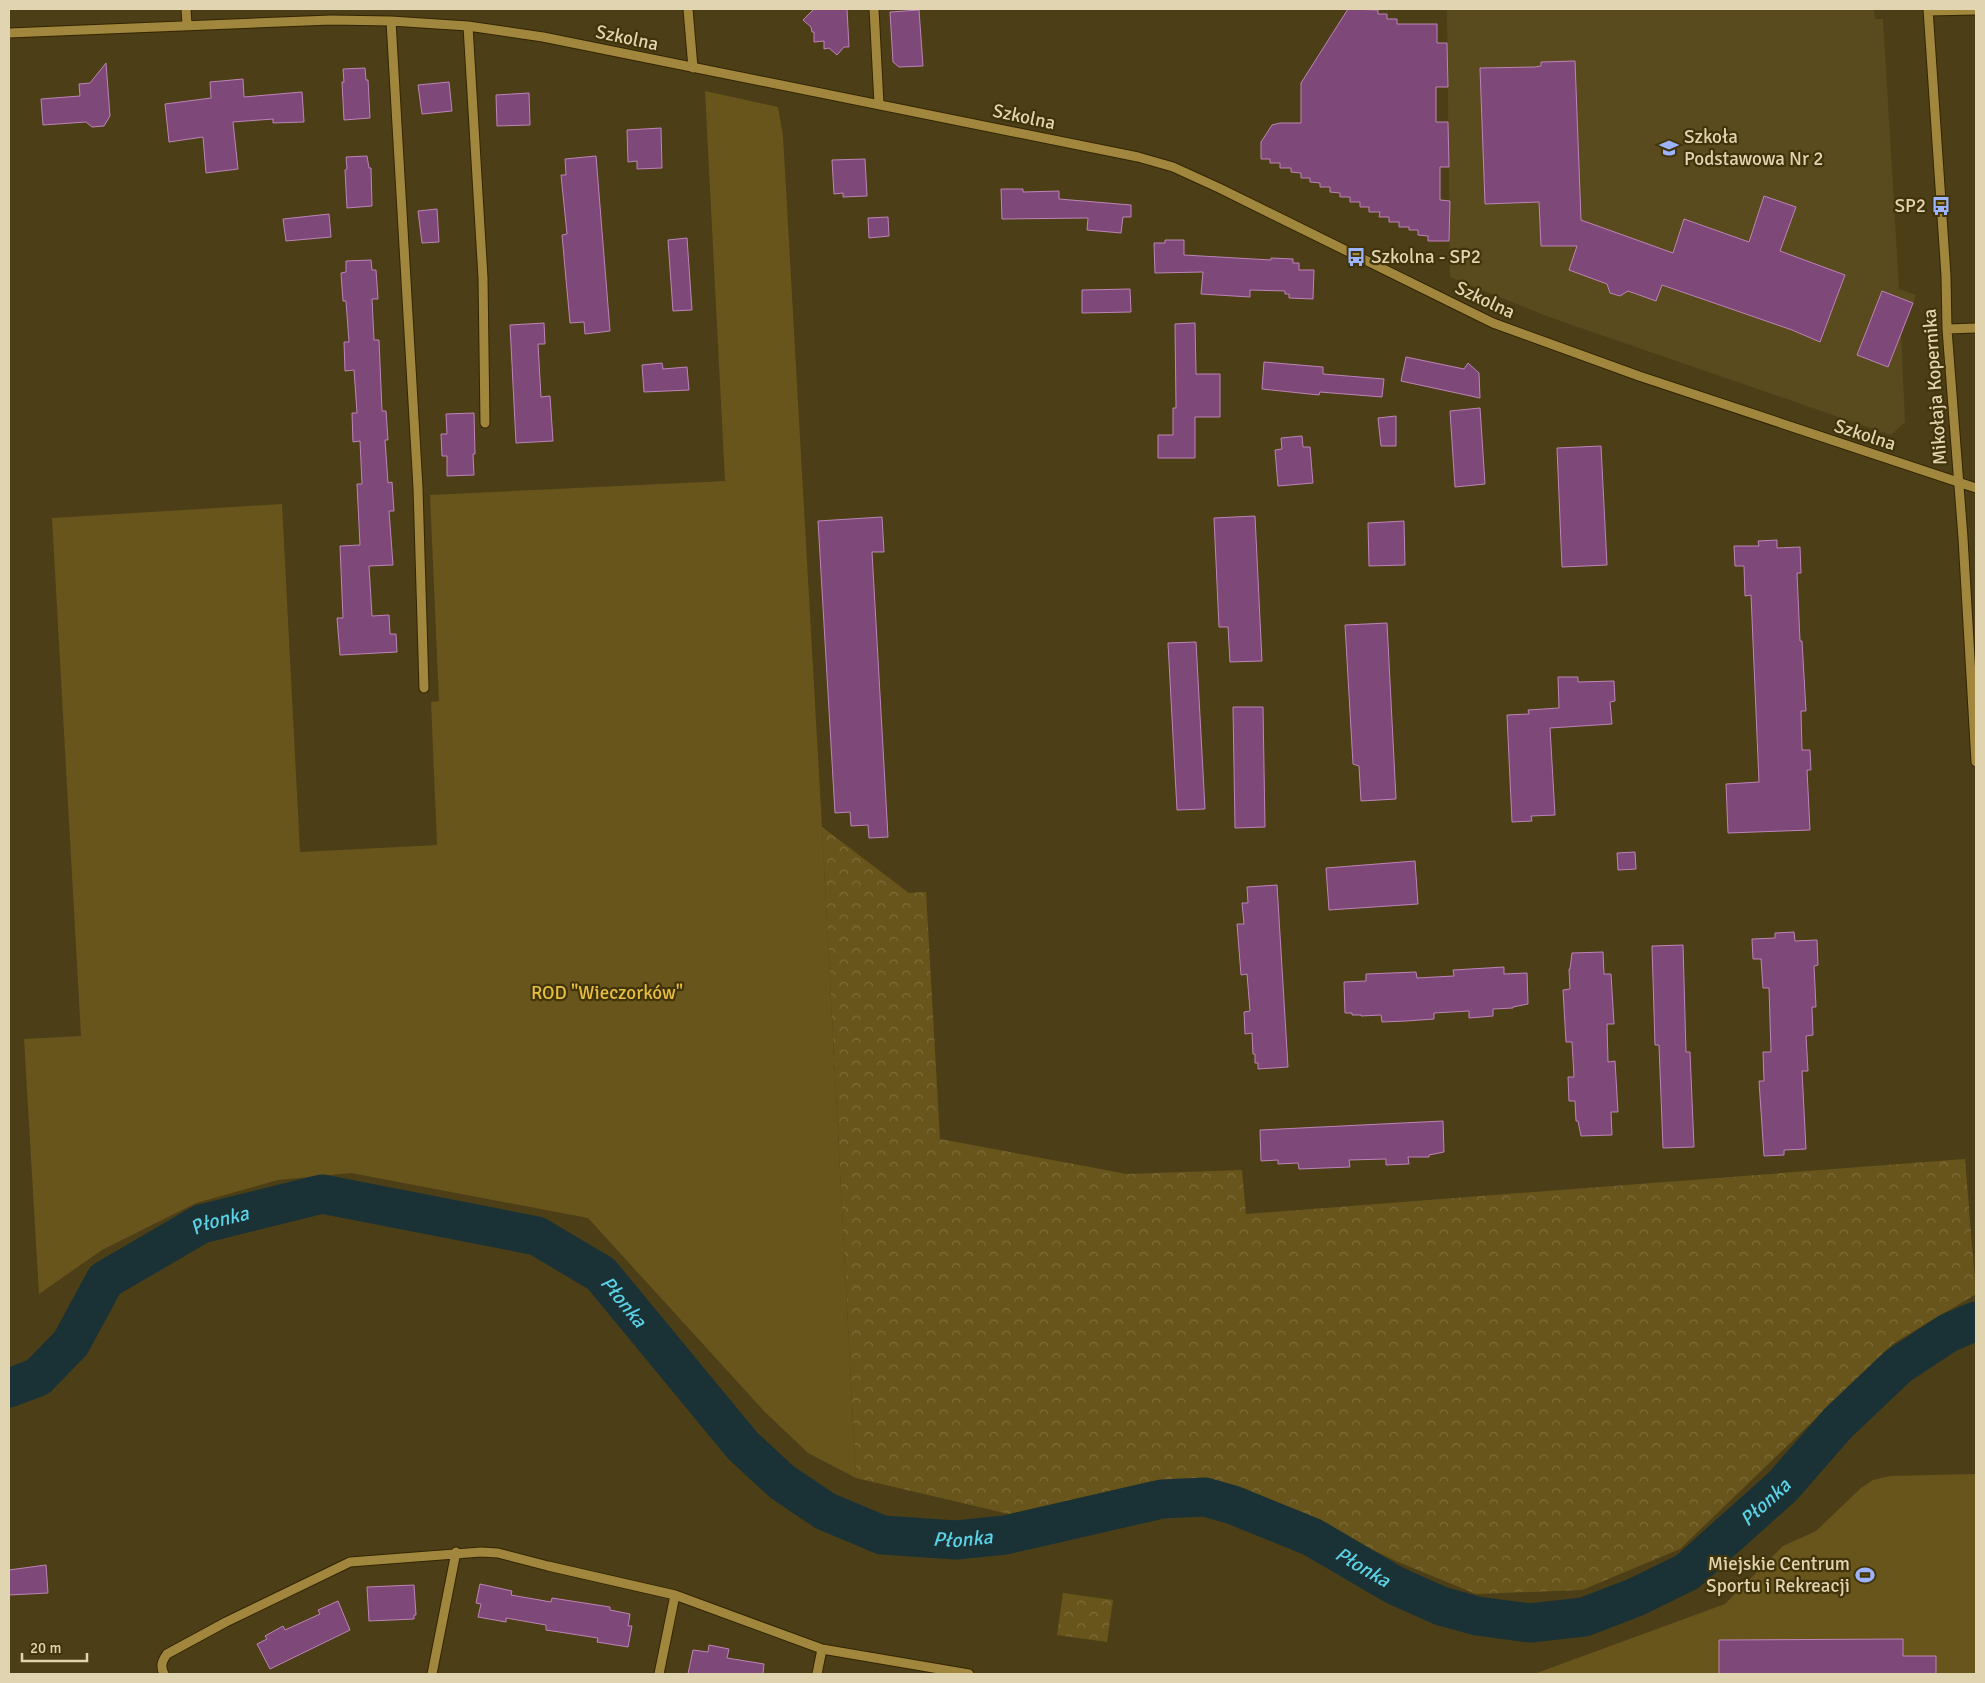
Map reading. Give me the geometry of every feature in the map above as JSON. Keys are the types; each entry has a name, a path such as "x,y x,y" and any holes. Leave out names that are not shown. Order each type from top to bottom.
{"street":[{"path":"186,9 187,25"},
{"path":"688,9 693,68"},
{"path":"874,9 879,104"},
{"path":"1928,10 1976,10"},
{"name":"Mikołaja Kopernika","path":"1928,10 1976,762"},
{"name":"Szkolna","path":"9,33 331,20 391,21 468,26 543,37 1138,158 1173,167 1494,324 1658,382 1976,488"},
{"path":"391,21 418,488 424,688"},
{"path":"468,26 484,278 486,423"},
{"path":"1947,329 1976,328"},
{"path":"432,1674 456,1552"},
{"path":"163,1672 162,1661 167,1654 226,1622 350,1562 456,1552 481,1552 498,1553 675,1595 822,1649 969,1674"},
{"path":"659,1674 675,1595"},
{"path":"817,1674 822,1649"}],"shaded area":[{"name":"Szkoła Podstawowa Nr 2","path":"1447,9 1874,9 1875,19 1883,19 1899,289 1916,295 1901,334 1905,422 1891,435 1549,317 1450,277"}],"green space":[{"name":"ROD \"Wieczorków\"","path":"705,91 778,107 783,136 856,1478 808,1453 765,1412 588,1218 351,1173 278,1180 196,1203 102,1250 39,1294 24,1039 81,1036 52,518 282,504 300,852 437,845 431,702 439,701 430,495 725,481"},
{"path":"822,827 909,893 926,892 940,1139 1127,1174 1242,1170 1246,1214 1965,1159 1976,1294 1894,1343 1680,1549 1582,1590 1476,1594 1396,1561 1244,1488 1152,1481 1009,1514 856,1478"},
{"name":"Miejskie Centrum Sportu i Rekreacji","path":"1976,1474 1976,1674 1534,1674 1725,1604 1783,1546 1816,1531 1861,1488 1873,1480 1890,1476"},
{"path":"1063,1593 1113,1600 1107,1642 1057,1635"}],"building":[{"path":"814,9 847,9 849,47 844,47 837,55 829,48 824,49 824,41 814,42 814,32 803,20"},
{"path":"1348,9 1378,10 1378,14 1387,14 1387,19 1397,19 1397,24 1437,24 1437,43 1447,43 1448,87 1436,87 1436,122 1448,122 1449,167 1440,167 1440,200 1450,201 1449,241 1428,241 1428,236 1418,235 1418,230 1409,230 1409,227 1399,227 1399,222 1389,222 1389,217 1379,217 1380,212 1369,212 1369,207 1360,207 1360,202 1350,202 1350,197 1340,197 1340,193 1330,192 1330,187 1320,187 1320,183 1310,182 1310,178 1301,178 1301,173 1291,172 1291,168 1280,168 1280,163 1270,163 1270,159 1261,159 1261,142 1272,125 1301,123 1301,83"},
{"path":"919,10 923,66 899,67 893,62 890,12"},
{"path":"1575,61 1581,220 1673,253 1684,219 1749,242 1764,196 1796,207 1780,251 1845,275 1820,342 1792,330 1662,285 1656,301 1628,291 1620,296 1610,293 1607,284 1569,270 1577,246 1541,246 1539,202 1485,204 1480,68 1535,67 1541,66 1541,62"},
{"path":"106,63 110,116 104,126 92,127 86,122 43,125 41,99 80,96 79,84 90,83"},
{"path":"365,68 366,80 368,80 370,118 344,120 343,69"},
{"path":"243,79 244,97 302,92 304,122 273,123 273,119 233,122 238,169 206,173 203,137 169,142 165,104 211,98 210,82"},
{"path":"449,82 452,111 422,114 418,85"},
{"path":"529,93 530,125 497,126 496,95"},
{"path":"661,128 662,168 637,169 637,161 628,162 627,130"},
{"path":"367,156 369,168 371,168 372,206 347,208 346,157"},
{"path":"596,156 610,331 585,334 584,322 570,323 562,235 567,234 561,175 566,175 565,159"},
{"path":"865,159 867,196 843,197 843,193 834,194 832,160"},
{"path":"1001,189 1023,189 1023,192 1059,191 1059,199 1131,205 1131,217 1123,217 1121,233 1087,230 1088,218 1002,219"},
{"path":"437,209 439,242 422,243 418,211"},
{"path":"329,214 331,237 286,241 283,219"},
{"path":"888,217 889,236 869,238 868,218"},
{"path":"687,238 692,310 673,311 668,240"},
{"path":"1165,240 1184,240 1184,255 1271,260 1271,258 1293,259 1293,263 1299,263 1299,270 1314,270 1313,299 1289,298 1289,294 1285,294 1285,291 1250,290 1250,297 1201,294 1203,272 1155,273 1154,243 1165,243"},
{"path":"371,260 372,270 376,270 378,299 372,299 374,340 379,340 382,411 386,411 388,440 385,440 388,483 392,482 394,511 389,511 393,565 369,566 372,616 389,615 390,634 396,634 397,652 340,655 337,618 343,618 340,546 360,545 357,484 362,484 360,441 353,442 352,413 357,413 354,370 345,371 344,342 349,342 346,301 343,301 341,273 346,272 346,261"},
{"path":"1130,289 1131,312 1082,313 1082,290"},
{"path":"1882,291 1913,303 1888,367 1857,355"},
{"path":"544,323 545,344 538,344 541,397 550,396 553,441 516,443 510,325"},
{"path":"1195,323 1196,374 1220,374 1220,417 1195,417 1195,458 1158,458 1158,435 1173,435 1173,408 1176,408 1175,324"},
{"path":"1406,357 1464,369 1468,363 1479,373 1480,398 1401,381"},
{"path":"1264,362 1323,367 1323,374 1384,379 1382,397 1320,392 1319,395 1262,389"},
{"path":"662,363 663,369 687,367 689,390 644,392 642,365"},
{"path":"1480,408 1485,484 1455,487 1450,411"},
{"path":"474,413 474,475 447,476 447,456 442,456 441,434 447,434 446,414"},
{"path":"1396,416 1396,446 1381,446 1378,418"},
{"path":"1302,436 1303,447 1310,447 1313,483 1278,486 1275,450 1282,449 1281,438"},
{"path":"1601,446 1607,565 1562,567 1557,448"},
{"path":"1255,516 1262,661 1230,662 1228,627 1219,627 1214,518"},
{"path":"882,517 884,552 872,552 888,837 869,838 868,825 851,826 850,812 835,813 818,521"},
{"path":"1404,521 1405,565 1369,566 1368,523"},
{"path":"1777,540 1777,548 1800,547 1801,573 1797,573 1806,711 1801,711 1802,750 1810,750 1811,770 1807,770 1810,830 1728,833 1726,784 1759,782 1751,595 1745,596 1744,566 1735,566 1734,546 1759,546 1758,541"},
{"path":"1387,623 1396,799 1361,801 1359,766 1353,764 1345,625"},
{"path":"1196,642 1205,809 1177,810 1168,643"},
{"path":"1558,677 1578,677 1578,682 1614,681 1615,701 1610,702 1612,724 1550,728 1555,815 1531,816 1532,821 1512,822 1507,715 1529,714 1528,710 1559,708"},
{"path":"1233,707 1263,707 1265,827 1235,828"},
{"path":"1635,852 1636,869 1618,870 1617,853"},
{"path":"1415,861 1418,904 1329,910 1326,868"},
{"path":"1277,885 1288,1067 1258,1069 1258,1063 1255,1063 1255,1054 1253,1054 1252,1033 1245,1034 1244,1012 1250,1011 1247,974 1241,975 1237,924 1244,924 1242,903 1248,903 1247,887"},
{"path":"1794,932 1795,941 1817,940 1818,965 1814,966 1816,1007 1812,1007 1813,1035 1806,1036 1808,1071 1802,1071 1806,1149 1784,1150 1784,1155 1764,1156 1759,1081 1764,1081 1763,1052 1771,1052 1769,988 1763,988 1761,959 1753,959 1752,939 1775,938 1775,933"},
{"path":"1683,945 1686,1052 1690,1052 1694,1147 1663,1148 1659,1045 1655,1045 1652,946"},
{"path":"1603,952 1604,974 1611,974 1614,1024 1607,1024 1608,1062 1615,1061 1618,1112 1611,1112 1612,1135 1581,1136 1578,1121 1576,1121 1575,1101 1569,1101 1568,1077 1574,1077 1572,1042 1566,1042 1563,990 1570,989 1569,969 1572,953"},
{"path":"1504,967 1504,974 1527,973 1528,1004 1513,1008 1493,1009 1493,1016 1469,1018 1469,1011 1434,1013 1434,1019 1382,1022 1381,1015 1361,1016 1345,1013 1344,982 1366,981 1366,974 1416,972 1417,978 1454,976 1453,970"},
{"path":"1443,1121 1444,1152 1429,1155 1429,1157 1408,1157 1409,1164 1386,1165 1386,1159 1349,1160 1350,1167 1299,1169 1298,1163 1278,1164 1278,1160 1261,1161 1260,1130"},
{"path":"46,1565 48,1593 9,1595 9,1570"},
{"path":"480,1584 512,1591 511,1595 551,1602 552,1598 610,1607 610,1610 630,1614 628,1626 632,1626 628,1647 597,1642 598,1638 546,1630 546,1625 506,1618 506,1622 478,1617 481,1604 476,1603"},
{"path":"414,1585 416,1615 414,1615 414,1619 369,1621 367,1587"},
{"path":"338,1601 350,1630 270,1669 257,1644 267,1639 265,1636 283,1626 285,1630 320,1614 318,1610"},
{"path":"1903,1639 1903,1656 1936,1656 1936,1674 1719,1674 1719,1640"},
{"path":"709,1645 729,1649 727,1658 764,1664 763,1674 688,1674 693,1650 708,1652"}],"waterway":[{"name":"Płonka","path":"9,1388 38,1377 71,1343 105,1280 201,1224 322,1194 537,1236 601,1274 743,1446 782,1482 825,1511 882,1535 956,1540 1005,1535 1162,1499 1205,1497 1233,1505 1312,1537 1394,1585 1441,1606 1477,1616 1530,1623 1584,1617 1636,1597 1687,1572 1783,1486 1838,1423 1898,1366 1948,1333 1976,1321"}],"place":[{"name":"Szkoła Podstawowa Nr 2","path":"1669,148"},
{"name":"SP2","path":"1941,206"},
{"name":"Szkolna - SP2","path":"1356,257"},
{"name":"Miejskie Centrum Sportu i Rekreacji","path":"1865,1575"}]}
